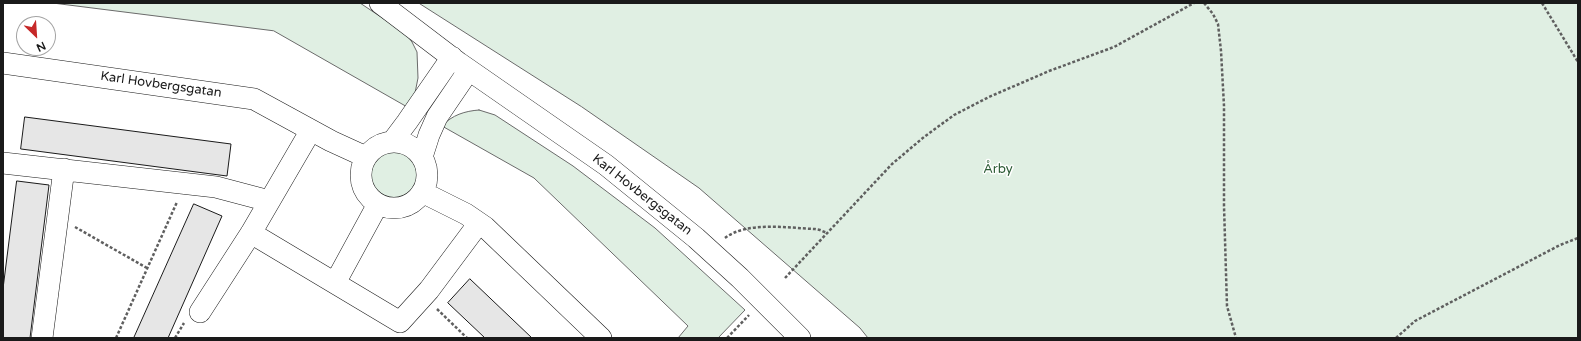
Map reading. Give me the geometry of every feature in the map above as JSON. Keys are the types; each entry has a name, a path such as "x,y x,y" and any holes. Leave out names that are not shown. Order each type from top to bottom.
{"street":[{"name":"Karl Hovbergsgatan","path":"380,3 469,70 606,165 710,250 800,338"},
{"path":"392,142 452,57"},
{"name":"Karl Hovbergsgatan","path":"3,63 254,99 311,130 366,157"},
{"path":"422,157 437,117 469,70"},
{"path":"200,312 251,233 311,130"},
{"path":"392,142 409,145 422,157 427,175 422,192 414,201 404,207 392,208 378,204 367,195 362,184 361,173 366,157 375,148 392,142"},
{"path":"3,163 216,187 269,202"},
{"path":"42,338 64,169"},
{"path":"422,192 466,214 479,223 601,338"},
{"path":"335,283 378,204"},
{"path":"251,233 400,322 423,296 479,223"}],"path":[{"path":"785,278 892,164 924,137 954,115 989,97 1049,71 1114,47 1194,3"},
{"path":"1204,3 1213,14 1218,24 1221,51 1224,106 1224,206 1227,306 1236,338"},
{"path":"1542,3 1578,62"},
{"path":"116,338 185,183"},
{"path":"58,217 96,241 147,268"},
{"path":"710,250 732,232 742,229 774,227 815,229 827,233"},
{"path":"1396,338 1415,321 1560,245 1578,238"},
{"path":"423,296 466,338"},
{"path":"727,338 750,315"}],"green space":[{"path":"53,3 360,3 405,33 412,42 417,52 418,78 415,93 409,108 274,31"},
{"name":"Årby","path":"419,3 1578,3 1578,338 868,338 860,328 699,188 582,107"},
{"path":"479,110 495,115 573,166 655,228 745,310 718,338 678,338 688,326 534,178 442,126 459,114"},
{"path":"395,150 404,152 415,161 420,175 418,184 409,195 395,200 386,198 375,189 370,175 372,166 381,155"}],"building":[{"path":"25,117 231,144 227,176 21,149"},
{"path":"17,181 49,185 30,338 3,338 3,289"},
{"path":"194,204 222,216 168,338 134,338"},
{"path":"470,279 532,338 485,338 448,303"}]}
